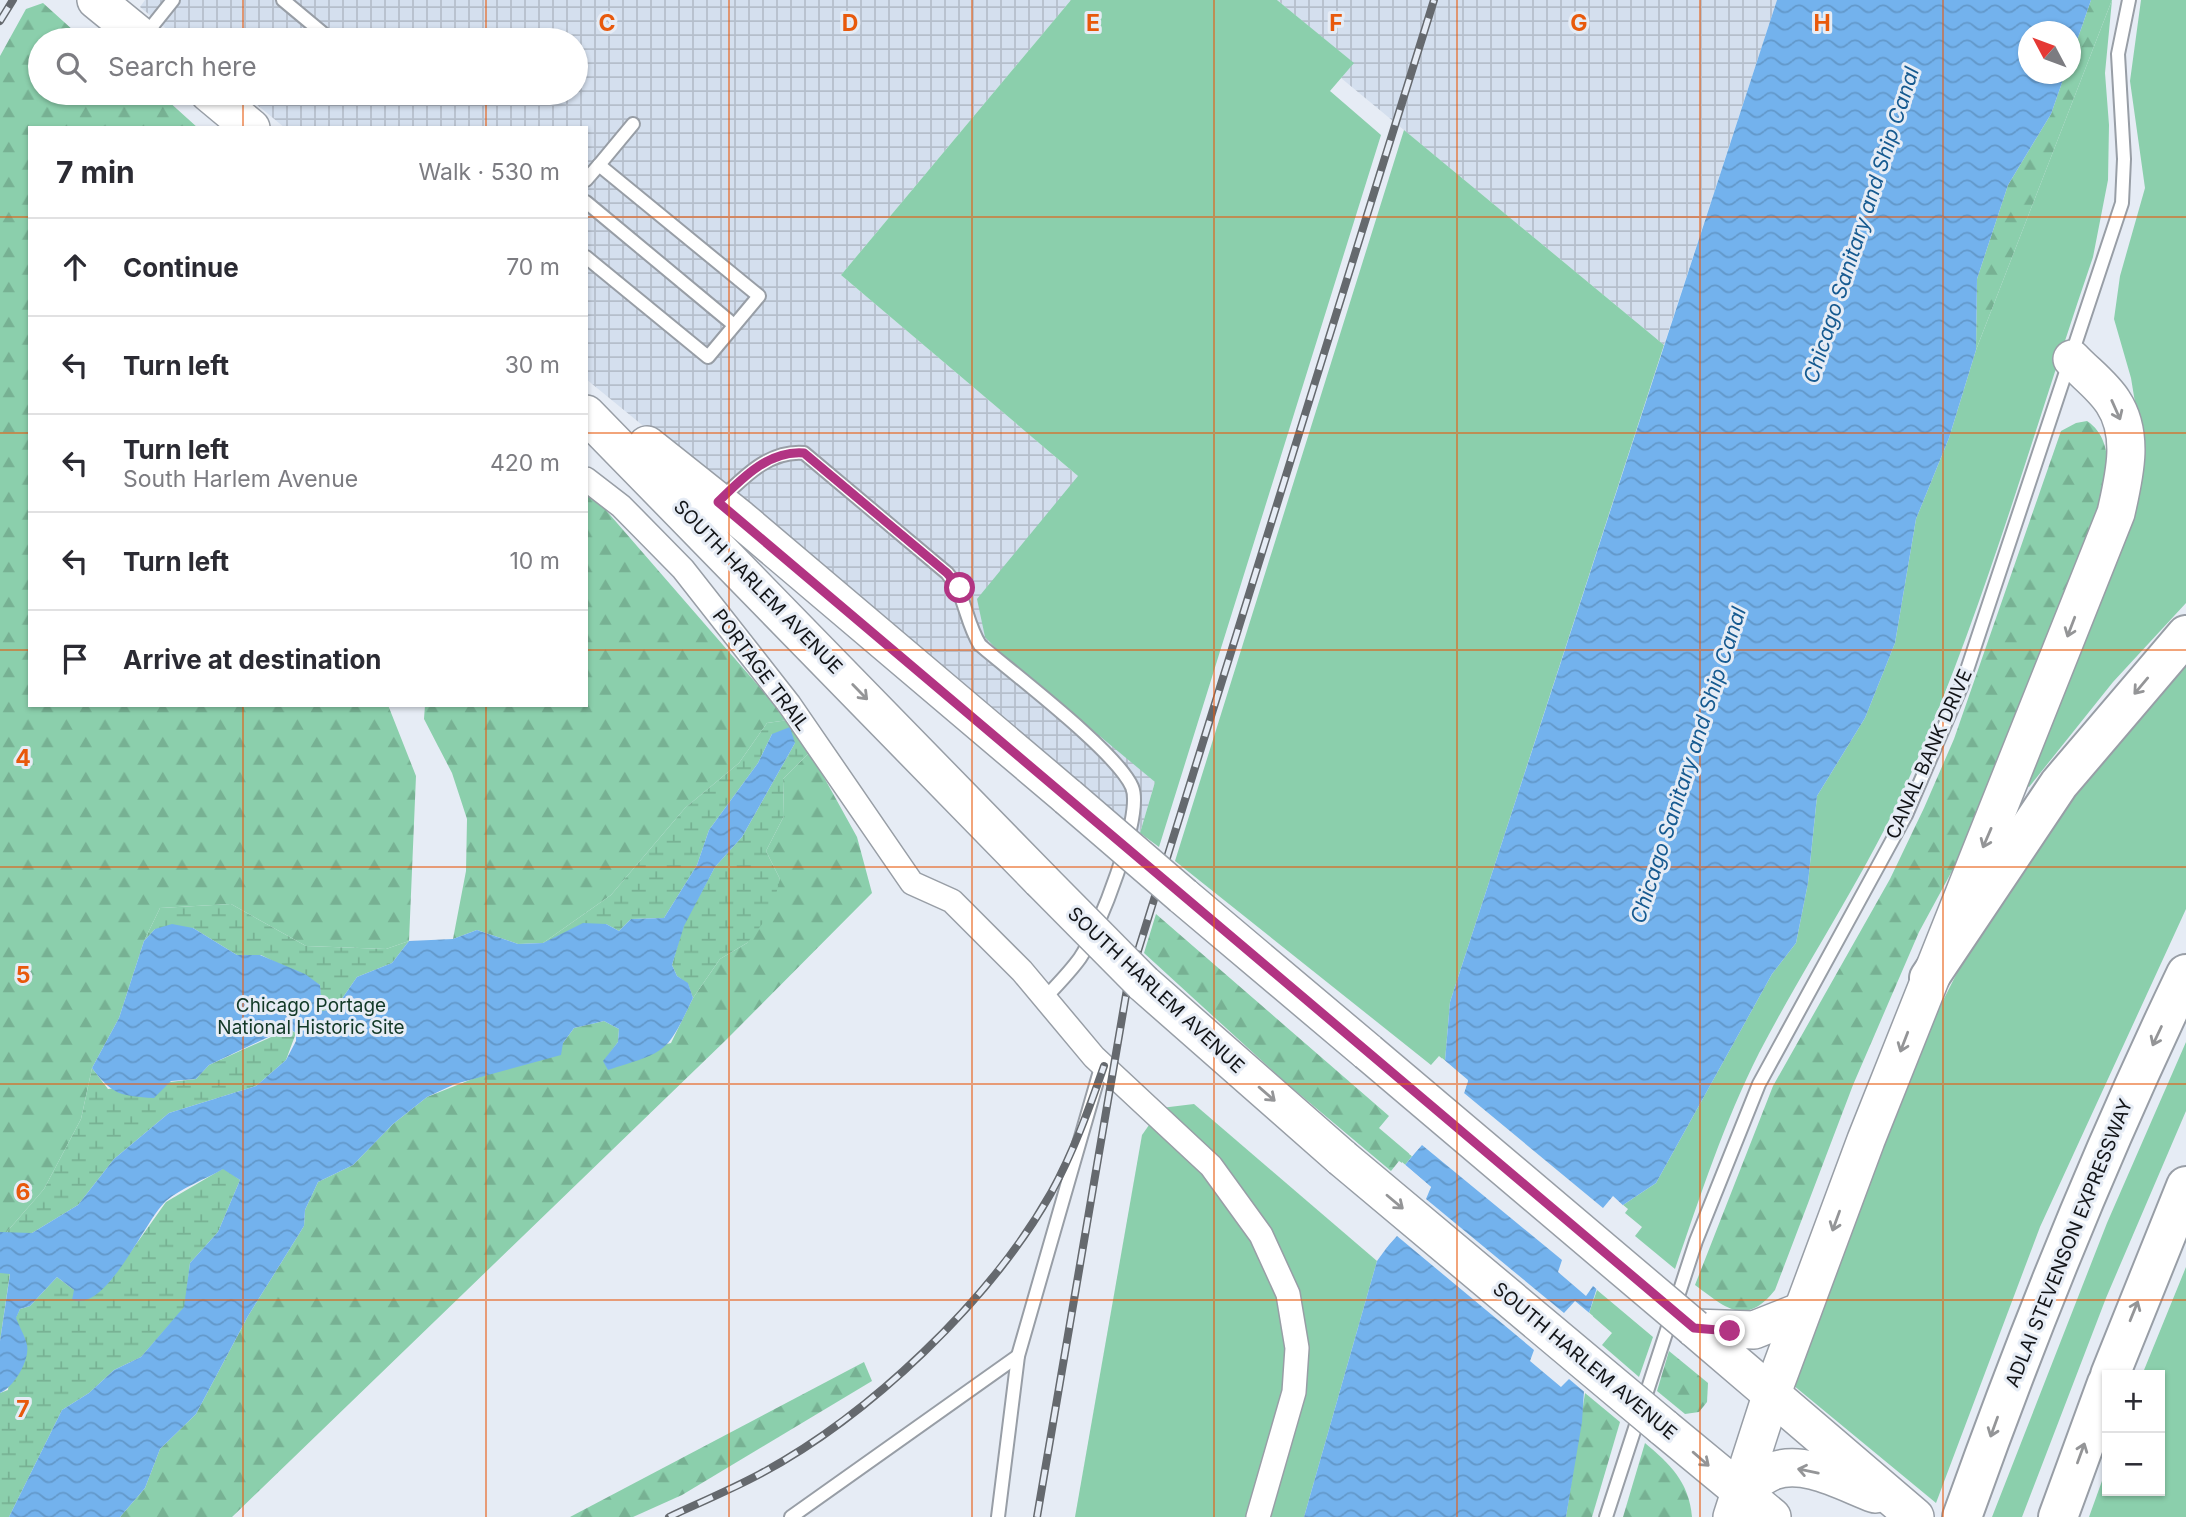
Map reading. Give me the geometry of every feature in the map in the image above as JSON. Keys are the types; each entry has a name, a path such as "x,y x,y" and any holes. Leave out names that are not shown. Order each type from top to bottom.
{"highway":[{"path":"1929,978 2059,784 2186,635"},
{"name":"ADLAI STEVENSON EXPRESSWAY","path":"1962,1517 2013,1374 2085,1197 2186,974"},
{"path":"2112,1370 2186,1186"},
{"path":"2058,1517 2102,1397"}],"main road":[{"path":"96,0 130,28"},
{"path":"223,105 249,126"},
{"path":"1735,1504 1772,1392 1929,978 2009,787 2116,513 2125,470 2125,435 2113,402 2072,359"},
{"name":"SOUTH HARLEM AVENUE","path":"588,401 718,502 1772,1392 1905,1509"},
{"name":"SOUTH HARLEM AVENUE","path":"588,416 1122,963 1210,1044 1664,1427 1735,1504 1772,1517"},
{"path":"1694,1328 1754,1330 1802,1311"},
{"path":"1735,1504 1773,1471 1808,1469 1905,1509"}],"street":[{"name":"PORTAGE TRAIL","path":"588,481 621,506 683,569 789,704 912,883 952,901 1045,998"},
{"path":"1045,998 1102,1065 1211,1166 1261,1235 1288,1294 1297,1348 1294,1392 1258,1517"}],"lane":[{"path":"152,28 173,0"},
{"path":"283,0 317,28"},
{"name":"CANAL BANK DRIVE","path":"1606,1517 1696,1241 1759,1084 1906,815 1962,685 2122,203 2124,159 2118,54 2129,0"},
{"path":"588,178 633,124"},
{"path":"588,259 708,357 759,296 599,165"},
{"path":"588,204 734,325"},
{"path":"718,502 745,475 766,462 787,452 804,453 947,573 960,588 970,628 980,645 1114,761 1133,788 1134,814 1104,913 1081,957 1045,998"},
{"path":"998,1517 1018,1356 1102,1065"},
{"path":"791,1517 1018,1356"}],"shaded area":[{"path":"145,0 1071,0 841,275 1078,476 1131,760 1155,782 1140,833 588,381 588,126 283,126 257,105 588,105 588,28 165,28 140,7"},
{"path":"1277,0 1777,0 1664,345 1341,78 1353,63"}],"green space":[{"path":"1071,0 1277,0 1354,63 1330,91 1381,135 1159,847 1140,833 1155,782 1002,655 985,637 977,599 1078,476 841,275"},
{"path":"2091,0 2112,0 2081,80 2081,29"},
{"path":"2112,0 2105,73 2109,125 2108,180 2093,257 1987,579 1940,705 1897,804 1746,1079 1713,1160 1675,1269 1635,1236 1642,1227 1625,1213 1628,1209 1623,1205 1656,1183 1772,974 1796,943 1808,883 1817,796 1865,718 1895,643 1916,519 1949,438 1976,350"},
{"path":"2141,0 2186,0 2186,603 2113,682 2029,787 2019,781 2140,433 2131,378 2114,319 2120,276 2145,188 2130,81"},
{"path":"43,3 71,28 28,28 28,105 173,105 196,126 28,126 28,707 389,707 416,776 409,941 386,949 306,946 231,904 160,908 144,941 119,1018 92,1068 81,1119 44,1189 5,1234 0,1232 0,56 26,9"},
{"path":"2062,84 2079,84 1976,350 1977,279 2008,185 2051,114"},
{"path":"1404,130 1664,345 1450,1002 1445,1061 1439,1056 1431,1065 1175,861"},
{"path":"2087,421 2096,429 2106,450 2108,475 2104,512 1965,847 1919,932 1853,1085 1775,1290 1754,1308 1735,1310 1695,1285 1773,1086 1890,879 1924,808 1954,739 2061,431"},
{"path":"588,496 604,508 788,720 767,723 739,763 685,808 611,895 543,943 518,944 477,930 453,939 466,871 467,819 452,773 424,719 425,707 588,707"},
{"path":"2186,651 2186,909 2040,1227 1936,1503 1793,1385 1923,1040 1958,971 2010,879 2063,799"},
{"path":"788,720 810,752 783,779 784,816 766,851 780,879 771,913 747,943 720,959 693,998 688,984 677,976 672,965 683,926 715,867 742,837 795,743 772,734 758,763 709,830 697,865 664,918 631,919 619,931 606,924 543,943 611,895 685,808 739,763 767,723"},
{"path":"810,752 857,837 872,893 726,1040 232,1517 120,1517 145,1488 160,1449 196,1414 248,1316 304,1226 305,1210 318,1182 353,1165 393,1124 427,1097 563,1043 574,1028 604,1021 619,1029 618,1042 604,1061 671,1043 693,998 720,959 747,943 780,879 766,851 784,816 783,779"},
{"path":"231,904 306,946 386,949 409,941 392,963 357,977 339,1003 330,1010 321,1011 320,985 261,955 237,955 193,928 155,929 144,941 160,908"},
{"path":"1156,914 1389,1116 1379,1128 1412,1156 1405,1165 1399,1161 1391,1171 1285,1082 1144,953"},
{"path":"289,1029 296,1033 286,1060 256,1086 169,1113 114,1159 78,1205 32,1233 5,1234 44,1189 81,1119 92,1068 108,1089 196,1079 209,1065"},
{"path":"2186,1042 2186,1111 2106,1298 2022,1517 1992,1517 2107,1223"},
{"path":"1194,1104 1377,1261 1304,1517 1075,1517 1142,1135 1161,1108"},
{"path":"224,1168 240,1180 218,1232 190,1263 185,1307 141,1357 114,1370 89,1393 62,1410 9,1517 0,1517 0,1393 8,1390 16,1317 20,1309 30,1306 57,1277 74,1290 110,1281 166,1202"},
{"path":"2186,1267 2186,1517 2089,1517 2102,1481 2102,1496 2165,1496 2165,1370 2144,1370"},
{"path":"0,1273 10,1273 0,1341"},
{"path":"1597,1290 1653,1337 1639,1377 1602,1345 1612,1333 1589,1313"},
{"path":"1669,1351 1708,1383 1707,1402 1699,1412 1685,1414 1657,1391"},
{"path":"864,1362 872,1381 682,1495 633,1517 570,1517"},
{"path":"1585,1393 1620,1422 1592,1517 1566,1517"},
{"path":"1645,1443 1677,1475 1687,1494 1692,1517 1623,1517"}],"water":[{"name":"Chicago Sanitary and Ship Canal","path":"1777,0 2091,0 2081,29 2081,21 2018,21 2018,84 2062,84 2051,114 2008,185 1977,279 1976,350 1949,438 1916,519 1895,643 1865,718 1817,796 1808,883 1796,943 1772,974 1656,1183 1623,1205 1589,1313 1582,1422 1566,1517 1304,1517 1377,1261 1431,1187 1405,1165 1464,1093 1468,1081 1445,1061 1450,1002"},
{"path":"790,727 795,743 742,837 715,867 684,926 672,965 677,976 688,983 693,998 670,1041 654,1054 608,1070 603,1061 618,1042 619,1029 604,1021 574,1028 563,1043 561,1055 455,1084 427,1097 393,1124 353,1165 318,1182 305,1210 304,1226 248,1316 196,1414 160,1449 145,1488 120,1517 9,1517 62,1410 89,1393 114,1370 141,1357 184,1307 190,1263 218,1232 240,1180 223,1169 172,1196 157,1212 124,1263 98,1293 85,1300 72,1300 74,1290 57,1277 30,1306 20,1309 16,1318 27,1345 26,1358 15,1379 0,1393 0,1341 10,1274 0,1273 0,1232 32,1233 78,1205 114,1159 169,1113 256,1086 286,1060 296,1041 296,1033 290,1029 279,1032 209,1065 196,1079 171,1081 154,1098 125,1095 105,1084 92,1068 119,1018 144,941 155,929 172,924 193,928 237,955 260,955 305,974 320,985 322,1011 330,1010 339,1003 357,977 392,963 409,941 453,939 477,930 518,944 543,943 583,923 606,924 619,931 631,919 664,918 697,865 709,830 758,763 772,734"}],"pier":[{"path":"1442,1058 1468,1080 1464,1093 1603,1208 1613,1196 1626,1208 1600,1292 1593,1286 1586,1296 1558,1272 1562,1260 1422,1145 1412,1156 1409,1154 1461,1091 1464,1082 1443,1064"},
{"path":"1402,1162 1431,1187 1426,1199 1564,1313 1575,1301 1593,1316 1588,1395 1569,1379 1561,1387 1530,1361 1534,1350 1397,1236 1387,1247 1384,1244 1427,1188 1402,1167"}],"railway":[{"path":"0,21 13,0"},
{"path":"1037,1517 1128,983 1434,0"},
{"path":"669,1517 760,1474 843,1421 884,1388 961,1314 1025,1234 1051,1193 1073,1147 1104,1066"}],"route":[{"path":"960,588 947,573 804,453 787,452 766,462 745,475 718,502 1694,1328 1730,1331"}],"park label":[{"name":"Chicago Portage National Historic Site","path":"311,1016"}]}
